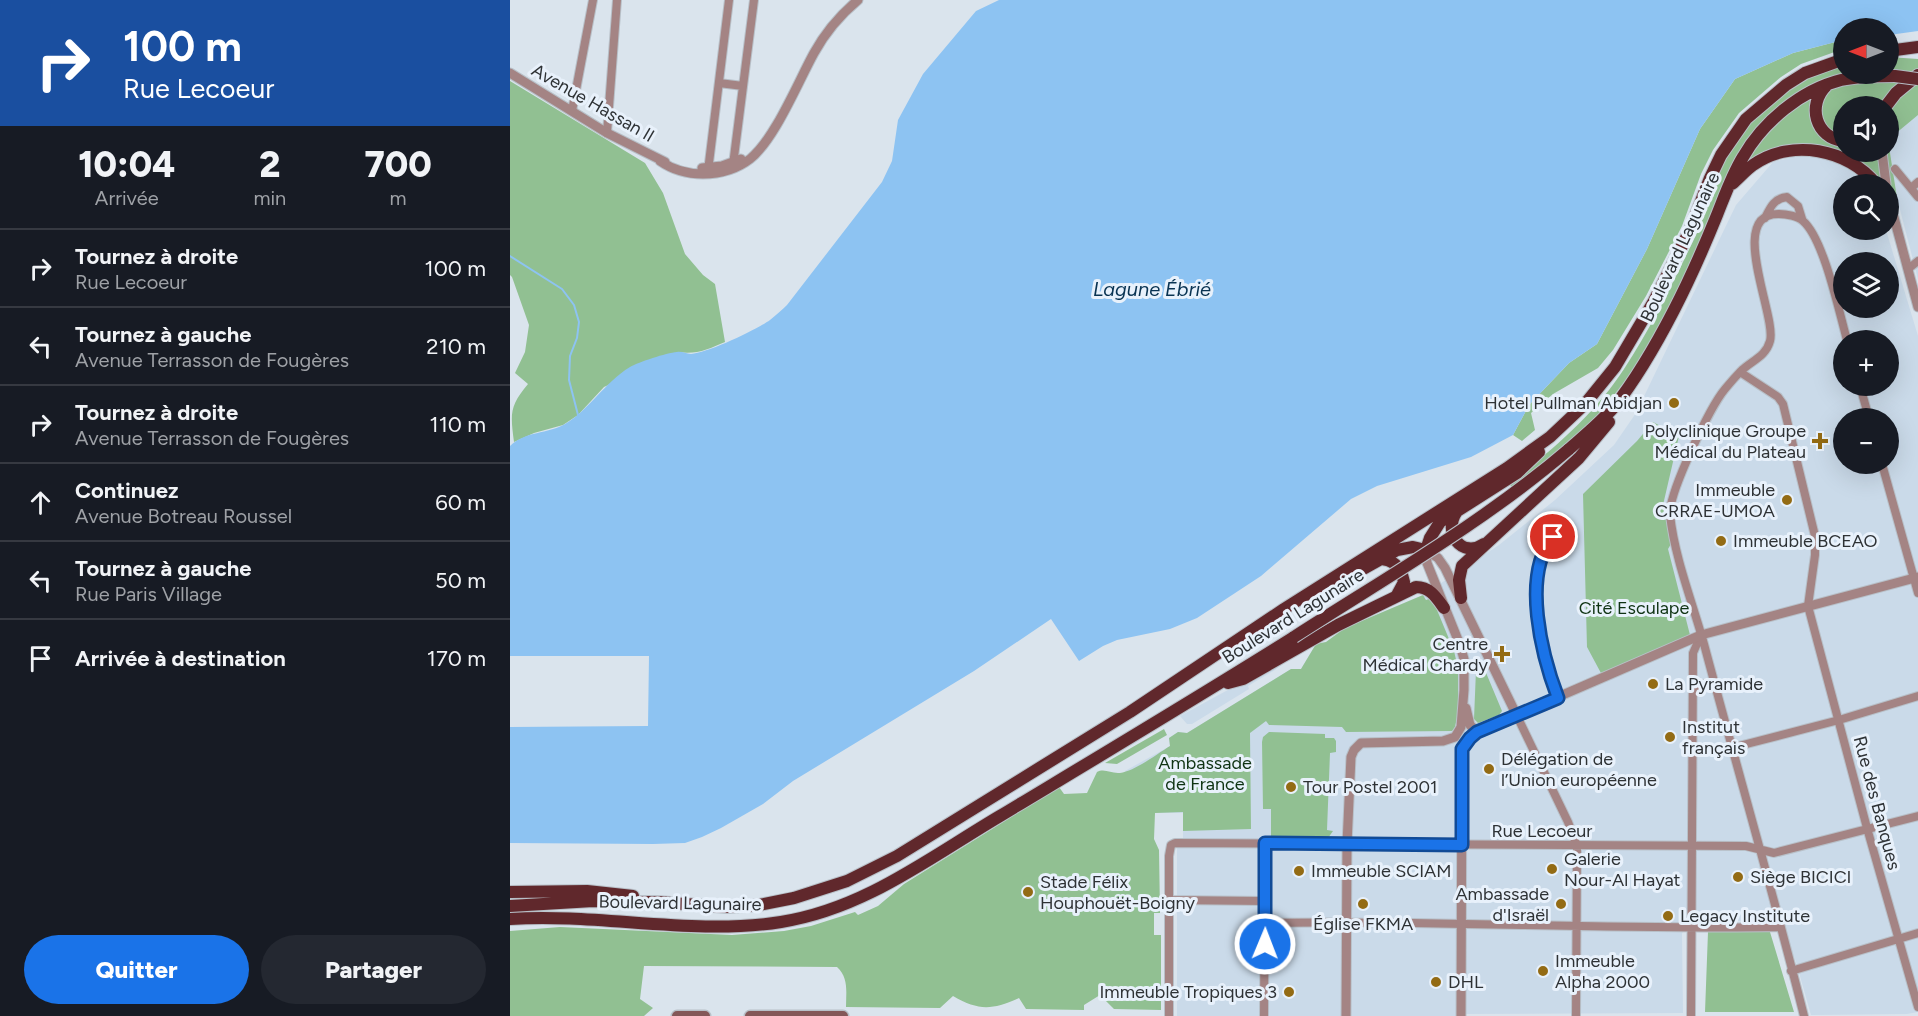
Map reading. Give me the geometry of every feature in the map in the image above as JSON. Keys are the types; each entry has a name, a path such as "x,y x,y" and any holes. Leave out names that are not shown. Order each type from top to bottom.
{"highway":[{"path":"1899,50 1918,47"},
{"path":"1899,53 1918,54"},
{"name":"Boulevard Lagunaire","path":"510,906 593,901 657,902 727,907 794,898 847,882 897,856 1130,712 1284,609 1507,468 1550,437 1585,404 1615,367 1635,336 1690,230 1718,163 1740,126 1758,107 1786,85 1805,73 1833,63"},
{"path":"1894,96 1918,75"},
{"name":"Boulevard Lagunaire","path":"510,919 553,917 733,926 782,922 860,899 890,884 1215,687 1496,507 1539,475 1596,426 1614,407 1634,379 1673,312 1744,154 1761,131 1792,104 1810,92 1829,84 1854,78 1895,76 1918,79"},
{"path":"1829,84 1815,104 1820,127 1833,138"},
{"path":"1729,187 1761,161 1799,150 1827,152 1840,156 1866,174"},
{"path":"1461,598 1459,580 1462,566 1579,458 1600,433 1640,378 1673,312"},
{"path":"1284,609 1353,576 1396,550 1420,548 1426,550 1440,522 1525,466 1550,437"},
{"path":"1458,510 1450,525 1457,542 1468,548 1478,548 1492,539"},
{"path":"1378,560 1391,561 1400,569 1404,582 1397,595"},
{"path":"1215,687 1243,679 1338,625 1416,587 1426,588 1444,608"},
{"path":"510,892 587,891 627,894 657,902"}],"main road":[{"path":"677,1016 705,1016"},
{"path":"750,1016 843,1016"}],"street":[{"path":"572,111 593,0"},
{"path":"608,133 617,0"},
{"path":"708,171 729,0"},
{"path":"733,166 754,0"},
{"name":"Avenue Hassan II","path":"510,73 608,133 674,169 685,173 733,166 759,150 779,120 815,51 840,18 858,0"},
{"path":"719,82 743,86"},
{"path":"1895,169 1918,196"},
{"path":"1911,188 1918,182"},
{"path":"1804,1016 1677,552 1670,514 1671,501 1723,391 1740,372 1767,350 1772,334 1771,323 1755,262 1755,236 1759,225 1774,202 1780,197 1787,197 1798,206 1802,219 1824,258 1844,330"},
{"path":"1765,218 1783,213 1802,219"},
{"path":"1899,236 1918,307"},
{"path":"1908,268 1918,261"},
{"path":"1740,372 1778,397 1783,404 1815,536 1815,555 1808,606"},
{"path":"1885,474 1916,578 1918,593"},
{"path":"1553,537 1542,556 1537,594 1540,643 1558,698"},
{"path":"1426,550 1442,562 1461,598 1569,822 1576,846 1576,1016"},
{"path":"1426,550 1427,563 1460,645 1465,669 1459,732 1455,737 1443,741"},
{"path":"1461,1016 1462,749 1470,738 1477,732 1701,635 1916,578"},
{"name":"Rue des Banques","path":"1808,606 1867,828 1918,1007"},
{"path":"1460,645 1462,638 1467,635 1472,634 1479,638"},
{"path":"1691,1016 1693,653 1701,635"},
{"path":"1694,686 1713,683"},
{"path":"1464,690 1470,725 1477,732"},
{"path":"1731,748 1839,720 1918,696"},
{"path":"1346,1016 1347,844 1350,768 1354,750 1361,743 1369,742 1443,741 1456,743 1462,749"},
{"name":"Rue Lecoeur","path":"1169,1016 1171,845 1265,843 1746,846 1774,853 1918,816"},
{"path":"1264,1016 1265,843"},
{"path":"1170,900 1265,901"},
{"path":"1265,923 1779,927"},
{"path":"1791,971 1918,933"}],"shaded area":[{"path":"1918,115 1918,279 1899,206 1899,174 1893,174 1892,162 1899,162 1899,130"},
{"path":"1805,154 1833,158 1833,162 1841,162 1856,174 1833,174 1833,240 1889,240 1893,252 1833,252 1833,318 1899,318 1899,273 1918,336 1918,1012 1811,1015 1796,962 1780,920 1686,923 1682,934 1683,1013 1177,1016 1177,849 1180,838 1183,838 1183,813 1155,813 1155,816 1125,771 1170,746 1169,738 1178,732 1187,733 1291,669 1301,669 1316,644 1326,642 1345,628 1423,595 1499,545 1555,500 1614,445 1636,413 1736,205 1773,162"},
{"path":"1292,655 1275,670 1248,686 1249,689 1192,724 1187,724 1180,716"}],"green space":[{"path":"1833,43 1833,53 1801,64 1781,77 1739,113 1713,150 1701,174 1682,226 1646,296 1613,350 1598,368 1553,394 1531,413 1535,430 1522,441 1513,435 1529,405 1569,363 1597,344 1647,249 1700,129 1735,79 1793,53"},
{"path":"1899,58 1918,59 1918,115 1899,131 1899,96 1833,96 1833,159 1799,146 1723,185 1698,247 1669,309 1629,376 1592,423 1513,488 1509,484 1556,445 1586,416 1624,369 1672,285 1697,233 1723,160 1738,135 1769,103 1819,71 1833,66 1833,84 1899,84"},
{"path":"510,81 645,163 663,193 685,254 703,275 715,284 725,342 697,352 678,352 604,387 578,415 563,425 534,433 514,442 513,410 528,384 515,373 525,352 529,325 510,275"},
{"path":"1840,162 1891,162 1893,174 1870,174"},
{"name":"Cité Esculape","path":"1653,422 1679,436 1663,505 1671,544 1668,549 1690,635 1602,675 1587,647 1583,494"},
{"name":"Ambassade de France","path":"1423,595 1426,600 1432,598 1454,651 1458,668 1458,713 1452,731 1346,732 1342,727 1269,725 1266,721 1250,733 1251,829 1183,831 1183,812 1155,813 1154,839 1159,850 1160,913 1154,913 1154,935 1161,935 1161,1010 1114,1009 1100,995 1084,1005 1084,1010 1026,1009 1019,998 1001,1005 986,1007 970,1004 953,996 940,1008 846,1007 845,981 837,967 644,966 640,999 653,1008 644,1016 510,1016 510,931 560,927 732,935 784,931 811,926 855,912 858,915 878,906 904,884 1059,787 1064,794 1087,793 1097,772 1120,773 1139,766 1170,746 1169,738 1178,732 1187,733 1291,669 1301,669 1316,644 1326,642 1345,628"},
{"path":"1484,668 1502,711 1499,715 1478,723 1474,719 1476,670"},
{"path":"1164,729 1167,735 1117,764 1105,763"},
{"path":"1269,732 1325,734 1325,738 1334,738 1336,741 1336,752 1330,753 1327,830 1333,831 1328,838 1271,836 1271,809 1263,809 1262,742 1263,737"},
{"path":"1708,932 1770,932 1794,1012 1705,1012"}],"water":[{"name":"Lagune Ébrié","path":"999,0 1918,0 1918,31 1899,34 1899,18 1833,18 1833,43 1793,53 1735,79 1700,129 1647,249 1597,344 1569,363 1529,405 1513,435 1471,457 1377,486 1351,499 1261,576 1197,618 1170,629 1117,640 1079,661 1051,619 974,671 793,781 763,804 721,828 685,843 510,843 510,727 648,726 649,656 510,656 510,446 530,435 565,424 630,367 666,354 699,353 743,335 770,320 783,309 882,182 892,161 898,120 923,74 976,11"}],"waterway":[{"path":"510,256 562,289 574,305 579,322 577,338 570,356 569,380 578,415"}],"place":[{"name":"Hotel Pullman Abidjan","path":"1674,403"},
{"name":"Polyclinique Groupe Médical du Plateau","path":"1820,441"},
{"name":"Immeuble CRRAE-UMOA","path":"1787,500"},
{"name":"Immeuble BCEAO","path":"1721,541"},
{"name":"Centre Médical Chardy","path":"1502,654"},
{"name":"La Pyramide","path":"1653,684"},
{"name":"Institut français","path":"1670,737"},
{"name":"Délégation de l’Union européenne","path":"1489,769"},
{"name":"Tour Postel 2001","path":"1291,787"},
{"name":"Galerie Nour-Al Hayat","path":"1552,869"},
{"name":"Immeuble SCIAM","path":"1299,871"},
{"name":"Siège BICICI","path":"1738,877"},
{"name":"Stade Félix Houphouët-Boigny","path":"1028,892"},
{"name":"Église FKMA","path":"1363,904"},
{"name":"Ambassade d'Israël","path":"1561,904"},
{"name":"Legacy Institute","path":"1668,916"},
{"name":"Immeuble Alpha 2000","path":"1543,971"},
{"name":"DHL","path":"1436,982"},
{"name":"Immeuble Tropiques 3","path":"1289,992"}],"route":[{"path":"1265,944 1265,843 1462,845 1462,749 1477,732 1558,698 1540,643 1537,594 1542,556 1553,537"}]}
